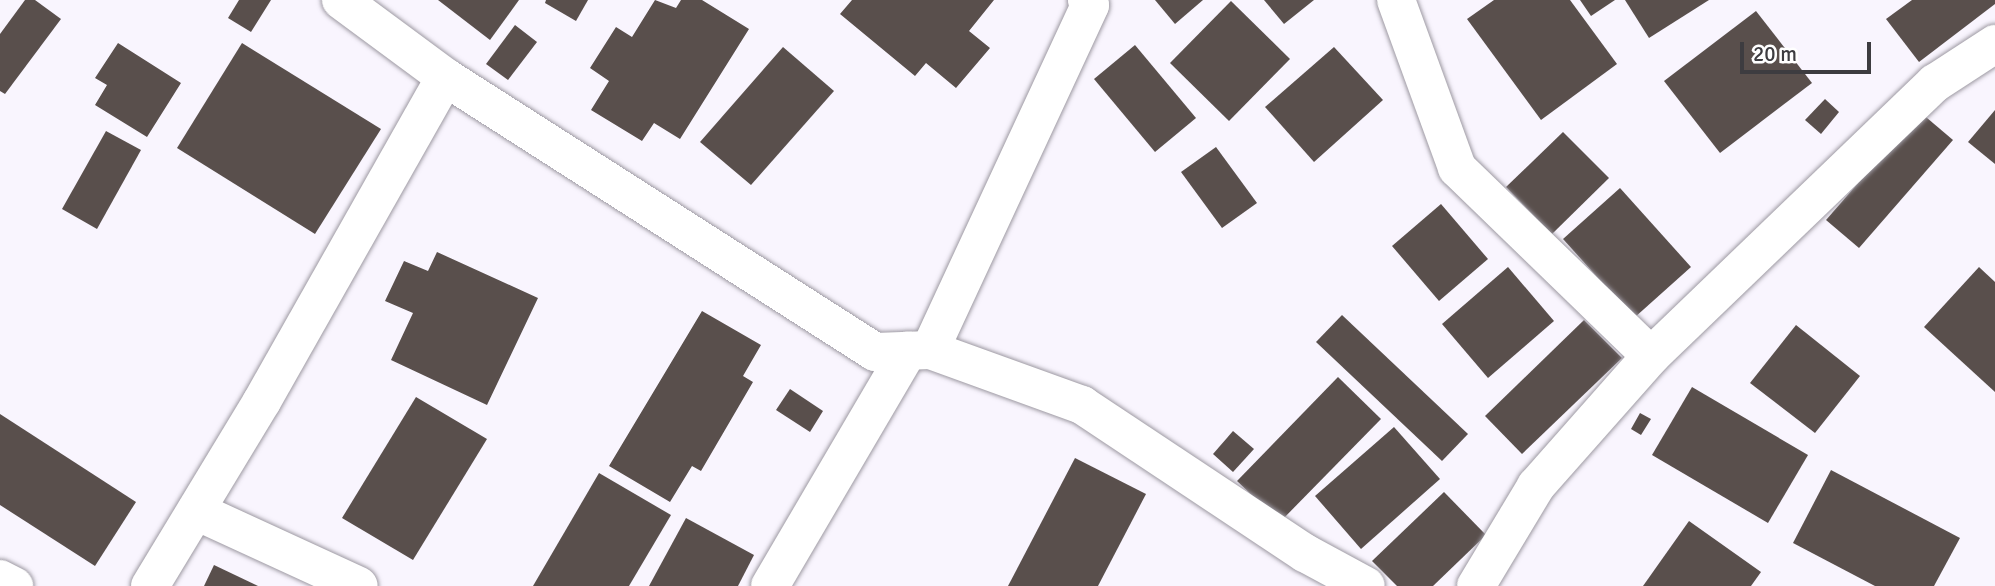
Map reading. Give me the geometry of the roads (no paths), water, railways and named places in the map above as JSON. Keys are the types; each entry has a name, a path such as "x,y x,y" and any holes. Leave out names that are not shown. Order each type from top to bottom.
{"street":[{"path":"341,0 445,77 875,352 919,351 1082,405 1304,553 1366,586"},
{"path":"771,586 919,351 1090,5 1087,0"},
{"path":"1396,0 1457,168 1651,356"},
{"path":"1476,586 1536,486 1651,356 1935,83 1995,44"},
{"path":"150,586 196,511 445,77"},
{"path":"196,511 359,586"},
{"path":"0,579 13,586"}]}
